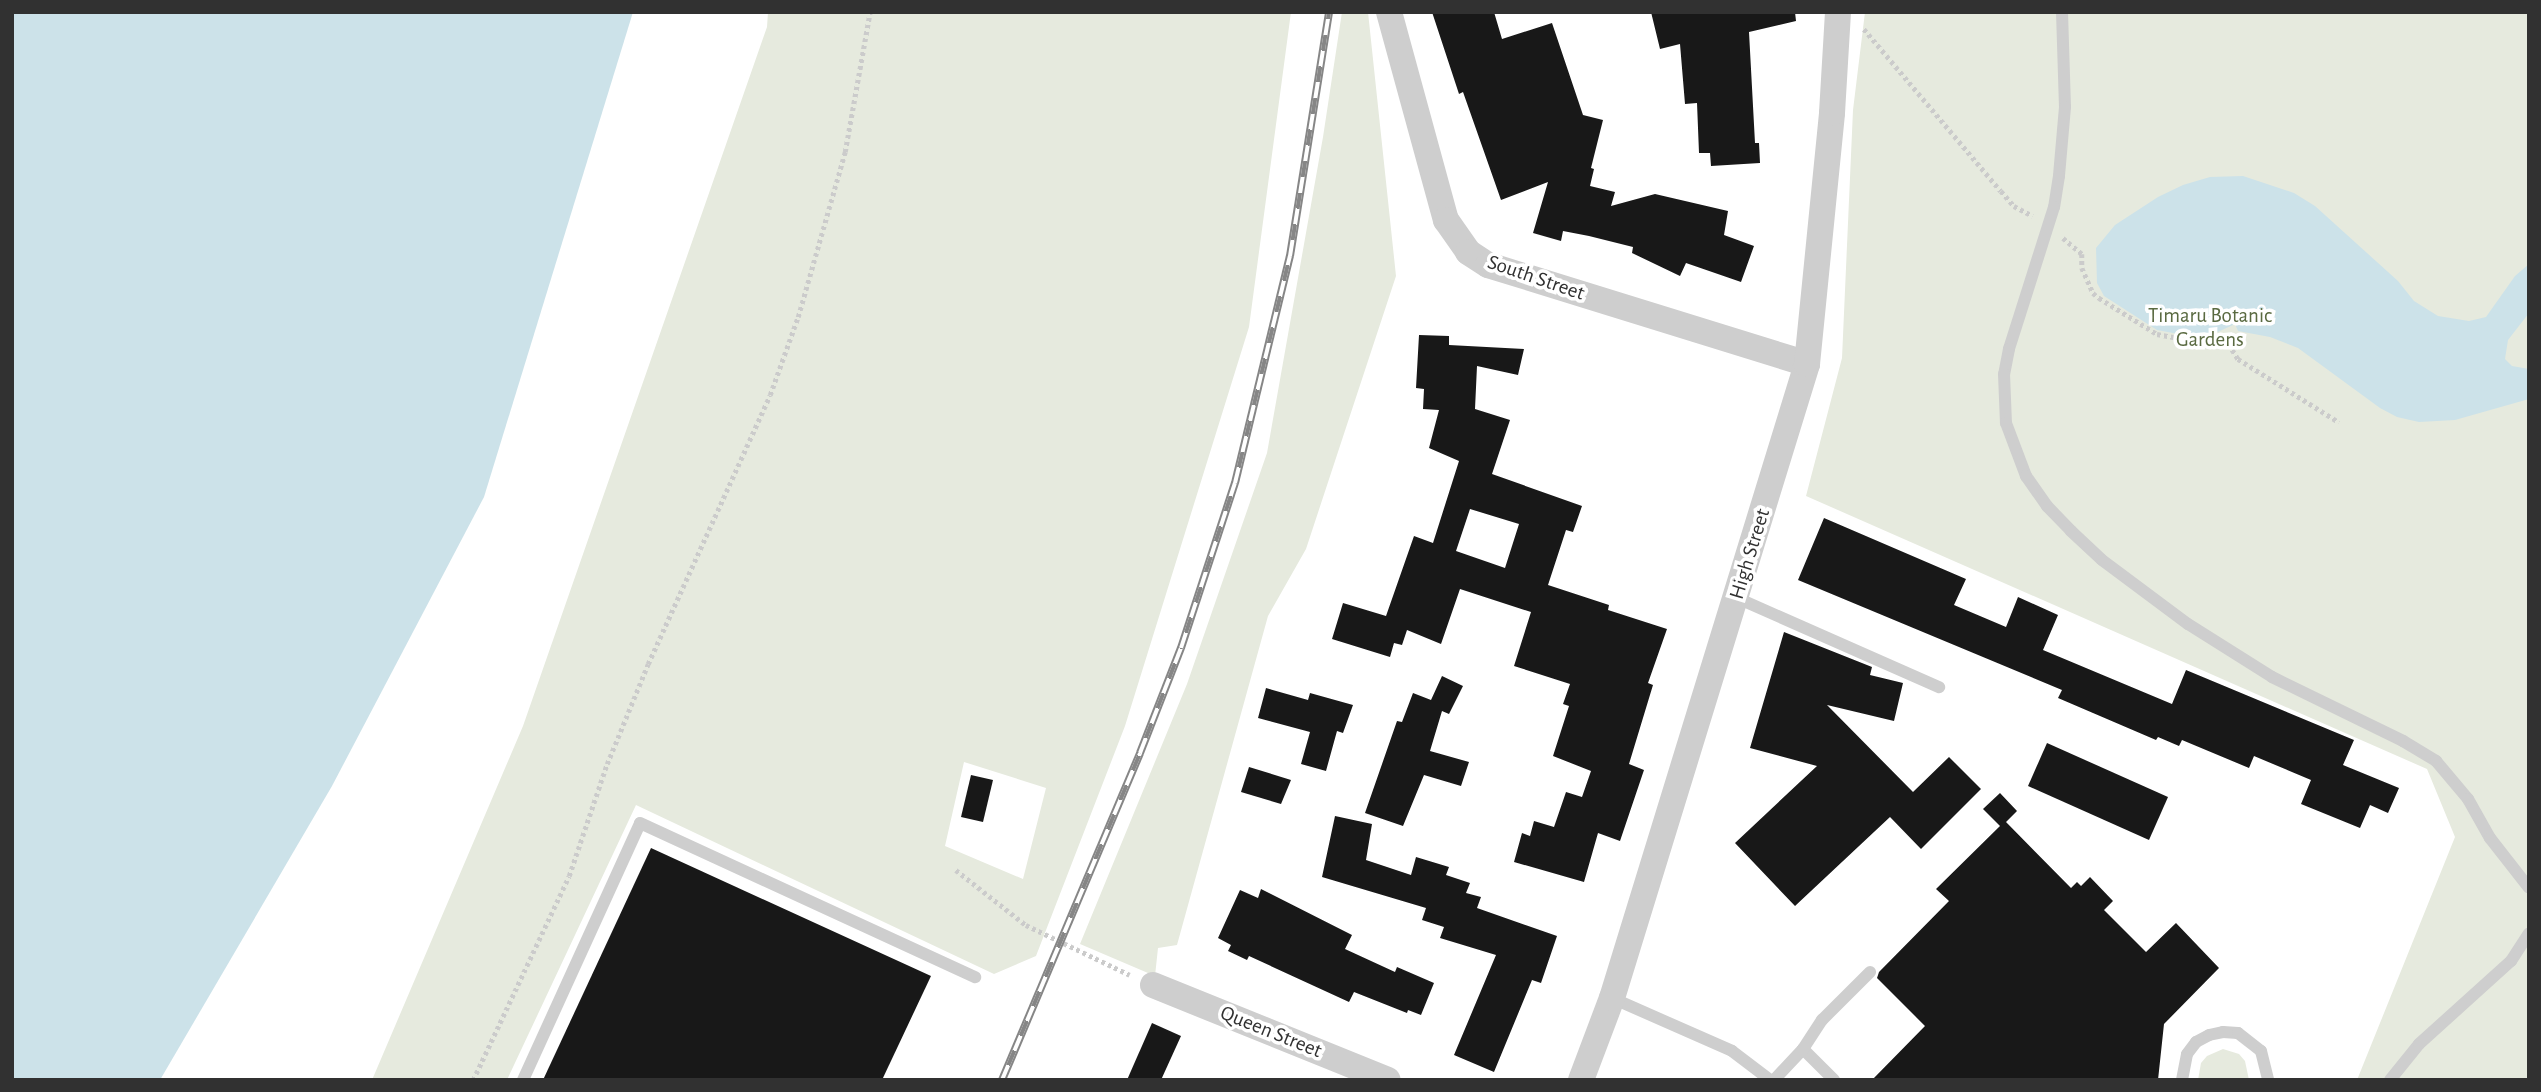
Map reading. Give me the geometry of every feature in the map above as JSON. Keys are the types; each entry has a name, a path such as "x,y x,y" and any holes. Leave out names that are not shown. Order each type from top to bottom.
{"street":[{"name":"South Street","path":"1389,12 1446,220 1468,252 1489,265 1807,364"},
{"name":"High Street","path":"1581,1080 1612,998 1807,364 1828,152 1848,17"},
{"name":"Queen Street","path":"1153,985 1388,1080"}],"lane":[{"path":"2062,12 2064,136 2059,176 2048,225 2009,349 2003,394 2006,423 2015,452 2047,506 2102,560 2228,651 2436,761 2468,799 2490,838 2529,888"},
{"path":"1737,598 1939,687"},
{"path":"523,1080 640,822 975,977"},
{"path":"2390,1080 2419,1044 2511,961 2529,933"},
{"path":"1612,998 1732,1051 1772,1080 1803,1049 1822,1020 1870,972"},
{"path":"2182,1080 2187,1054 2196,1042 2223,1032 2238,1033 2261,1051 2268,1080"},
{"path":"1803,1049 1833,1080"}],"path":[{"path":"473,1080 569,876 607,764 648,664 769,396 806,291 845,152 870,12"},
{"path":"1848,17 2014,206 2048,225 2082,254 2081,268 2099,298 2157,334 2205,342 2225,338 2238,359 2339,422"},
{"path":"957,870 1026,925 1060,944 1153,985"}],"green space":[{"path":"768,12 1291,12 1249,327 1125,726 1036,956 994,974 636,805 507,1080 372,1080 523,726 767,27","holes":["964,762 1046,788 1023,879 945,846"]},
{"path":"1342,12 1368,12 1396,276 1306,549 1268,616 1177,945 1158,948 1155,976 1080,944 1187,684 1267,453 1323,137"},
{"name":"Timaru Botanic Gardens","path":"1865,12 2529,12 2529,1080 2357,1080 2455,837 2427,769 1806,496 1842,358 1853,110"},
{"path":"2223,1049 2239,1054 2245,1061 2249,1080 2198,1080 2201,1063 2207,1056"}],"water":[{"path":"12,12 633,12 484,497 332,786 160,1080 12,1080"},
{"path":"2243,176 2294,193 2315,206 2398,281 2414,301 2438,316 2469,321 2486,317 2515,276 2529,264 2529,313 2508,340 2505,359 2512,366 2529,369 2529,399 2455,420 2419,422 2397,417 2380,408 2298,348 2270,337 2238,331 2235,324 2209,336 2210,340 2157,330 2104,296 2097,283 2096,248 2115,225 2158,197 2183,185 2210,177"}],"building":[{"path":"1432,12 1494,12 1502,39 1552,23 1583,115 1603,120 1591,168 1594,169 1590,186 1615,192 1611,206 1655,194 1728,211 1724,235 1754,246 1741,282 1686,263 1680,276 1632,253 1633,247 1589,236 1563,231 1561,241 1533,233 1548,182 1501,200 1463,92 1459,94"},
{"path":"1651,12 1795,12 1796,21 1749,32 1755,143 1759,143 1760,163 1711,166 1710,153 1699,153 1697,103 1685,104 1680,44 1660,49"},
{"path":"1419,335 1449,336 1449,345 1524,349 1518,375 1477,366 1475,409 1510,420 1492,474 1582,506 1573,532 1566,530 1548,585 1609,605 1608,610 1667,629 1648,683 1653,685 1629,764 1644,770 1620,841 1598,833 1584,882 1514,862 1522,833 1530,836 1534,821 1554,827 1566,792 1582,797 1591,771 1553,756 1569,706 1563,704 1570,684 1514,666 1531,612 1460,589 1441,644 1407,630 1402,645 1394,643 1390,657 1332,639 1343,603 1386,616 1414,536 1433,543 1459,461 1429,448 1439,410 1423,409 1424,389 1416,388","holes":["1470,509 1519,524 1505,568 1456,551"]},
{"path":"1824,518 1966,579 1954,605 2006,627 2018,597 2058,615 2043,650 2172,704 2186,670 2354,740 2343,765 2399,788 2388,813 2370,805 2360,828 2301,804 2311,780 2254,756 2249,768 2182,740 2179,746 2158,737 2156,740 2058,698 2062,690 1798,580"},
{"path":"1784,632 1872,667 1870,675 1903,683 1894,721 1827,705 1913,792 1949,757 1981,789 1921,849 1890,817 1795,906 1735,843 1817,766 1750,748"},
{"path":"1442,676 1463,686 1449,714 1442,711 1430,751 1469,762 1461,786 1424,775 1403,826 1365,813 1397,721 1402,722 1413,693 1431,700"},
{"path":"1266,688 1308,700 1310,693 1353,705 1343,733 1337,731 1326,771 1301,764 1310,732 1258,718"},
{"path":"2047,743 2168,797 2149,840 2028,786"},
{"path":"1249,767 1291,780 1281,804 1241,792"},
{"path":"971,775 993,780 983,822 961,817"},
{"path":"2000,793 2017,811 2006,822 2071,888 2077,882 2081,886 2090,877 2113,901 2104,910 2146,952 2176,923 2219,968 2164,1024 2158,1080 1872,1080 1925,1026 1877,978 1879,972 1949,901 1936,889 2000,826 1983,809"},
{"path":"1335,816 1372,824 1366,860 1411,875 1416,857 1449,867 1446,875 1470,883 1466,893 1481,897 1477,908 1557,936 1541,983 1532,980 1494,1072 1454,1055 1496,955 1440,938 1444,927 1422,920 1426,908 1322,877"},
{"path":"651,848 931,976 882,1080 543,1080"},
{"path":"1261,889 1352,935 1345,949 1395,972 1397,967 1434,983 1421,1015 1408,1010 1407,1013 1354,992 1349,1002 1249,956 1247,960 1228,951 1231,945 1218,938 1240,890 1258,898"},
{"path":"1152,1023 1181,1036 1161,1080 1127,1080"}],"railway":[{"path":"1002,1080 1140,753 1181,648 1235,483 1290,256 1329,12"}]}
